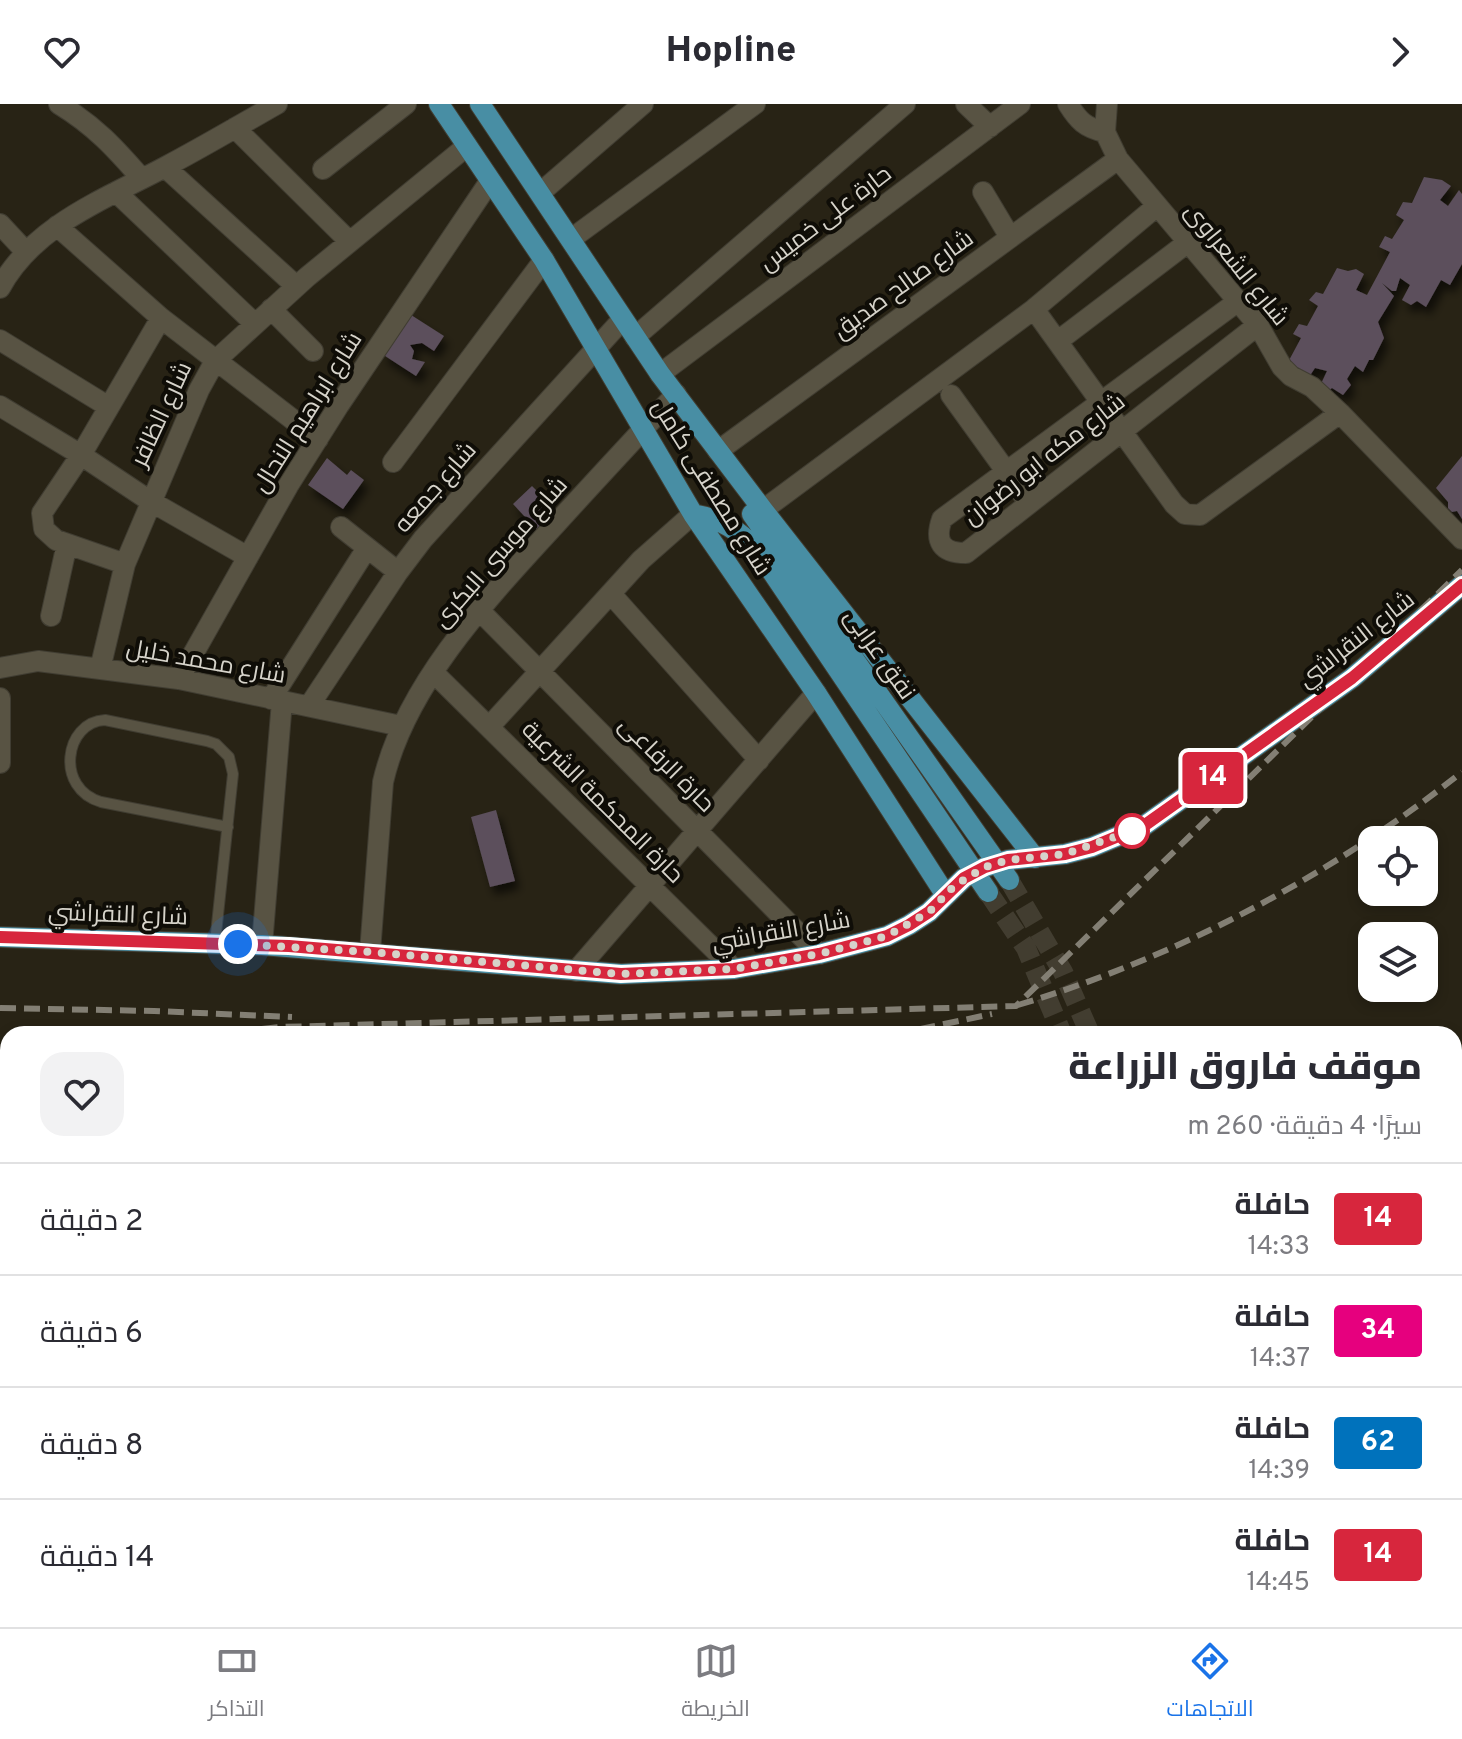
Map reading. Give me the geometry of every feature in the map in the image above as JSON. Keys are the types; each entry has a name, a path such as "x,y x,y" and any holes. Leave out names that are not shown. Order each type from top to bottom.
{"main road":[{"name":"شارع مصطفى كامل","path":"439,104 544,260 693,514 816,693 945,894"},
{"name":"شارع مصطفى كامل","path":"480,104 660,374 1035,858"},
{"name":"نفق عرابى","path":"718,451 762,531 1009,880"},
{"name":"نفق عرابى","path":"693,514 725,523 743,534 758,551 988,892"},
{"name":"شارع النقراشي","path":"0,937 262,945 621,974 734,969 819,954 898,931 929,912 945,894 975,872 997,863 1092,847 1145,825 1352,678 1462,585"}],"street":[{"path":"0,288 26,252 67,218 277,104"},
{"path":"323,169 406,104"},
{"path":"540,193 643,104"},
{"path":"571,239 755,104"},
{"path":"635,337 905,104"},
{"path":"966,104 990,127"},
{"name":"حارة على خميس","path":"660,374 1020,104"},
{"path":"1068,104 1077,119 1089,129 1105,132"},
{"name":"شارع الشعراوى","path":"1107,104 1105,132 1118,159 1258,325 1282,367 1291,376 1312,387 1340,413 1462,539"},
{"path":"70,105 107,139 142,179"},
{"path":"235,128 349,241"},
{"name":"شارع الظافر","path":"100,669 125,564 199,390 215,361 296,286 467,146"},
{"name":"شارع صالح صديق","path":"718,451 1118,159"},
{"path":"165,167 296,286"},
{"name":"شارع ابراهيم النحال","path":"179,679 318,439 490,181"},
{"path":"116,192 254,323"},
{"path":"983,192 1010,237"},
{"path":"763,510 1034,309 1157,206"},
{"path":"0,224 26,252"},
{"path":"57,226 161,318 318,439"},
{"path":"1058,341 1187,243"},
{"path":"393,462 544,260"},
{"name":"شارع مكه ابو رضوان","path":"1237,302 942,519 938,532 942,545 953,553 966,553 1258,325"},
{"path":"271,309 313,351"},
{"path":"1034,309 1174,504 1185,514 1200,515 1340,413"},
{"path":"125,564 56,540 44,529 42,513 81,455 161,318"},
{"name":"شارع جمعه","path":"309,706 398,572 446,511 622,320"},
{"path":"0,340 109,407"},
{"name":"شارع موسى البكرى","path":"370,952 383,782 401,726 479,610 676,394"},
{"path":"951,395 1029,503"},
{"path":"0,406 150,501 248,557"},
{"path":"489,727 641,560 693,514"},
{"path":"341,527 398,572"},
{"path":"51,616 67,544"},
{"path":"262,945 276,700 367,548"},
{"path":"611,594 759,760"},
{"name":"حارة الرفاعى","path":"479,610 819,954"},
{"name":"شارع محمد خليل","path":"0,668 38,661 179,679 401,726"},
{"name":"حارة المحكمة الشرعية","path":"434,673 734,969"},
{"path":"576,971 816,693"},
{"path":"0,698 0,763"}],"lane":[{"path":"215,943 228,827 233,765 229,757 216,744 105,720 88,723 77,735 71,777 82,794 101,802 228,827"}],"building":[{"path":"1424,177 1442,180 1451,186 1440,200 1448,206 1459,190 1462,194 1462,264 1450,285 1441,280 1426,307 1417,301 1411,305 1402,300 1410,285 1400,278 1396,291 1382,283 1394,296 1378,322 1384,338 1373,360 1369,360 1363,372 1355,366 1347,379 1351,385 1343,395 1332,388 1328,391 1319,388 1327,371 1315,368 1307,380 1287,364 1301,338 1293,334 1299,324 1307,326 1318,306 1309,300 1316,292 1323,294 1337,268 1348,271 1356,269 1364,274 1356,290 1367,295 1390,252 1379,247 1385,236 1392,239 1404,220 1396,215 1403,202 1412,203"},
{"path":"408,313 444,336 434,351 422,343 410,345 414,351 412,359 425,362 416,376 382,354"},
{"path":"1462,456 1462,519 1457,511 1452,512 1448,508 1448,502 1436,488"},
{"path":"327,458 347,475 351,470 364,480 343,509 308,485"},
{"path":"532,486 560,514 540,533 513,504"},
{"path":"496,810 515,881 490,887 471,817"}],"tunnel":[{"path":"1009,880 1063,972 1087,1026"},
{"path":"988,892 1026,948 1059,1026"}],"railway":[{"path":"315,1026 1016,1006 1462,570"},
{"path":"1018,1005 1137,963 1251,909 1360,845 1462,772"},
{"path":"0,1008 292,1017"},
{"path":"934,1026 992,1014"}],"bus line":[{"name":"14","path":"0,937 289,946 621,974 734,969 819,954 887,936 909,925 929,912 964,878 985,867 1008,860 1065,854 1092,847 1145,825 1352,678 1462,585"}],"route":[{"path":"238,944 621,974 734,969 819,954 887,936 929,912 954,886 985,867 1008,860 1065,854 1132,831"}]}
